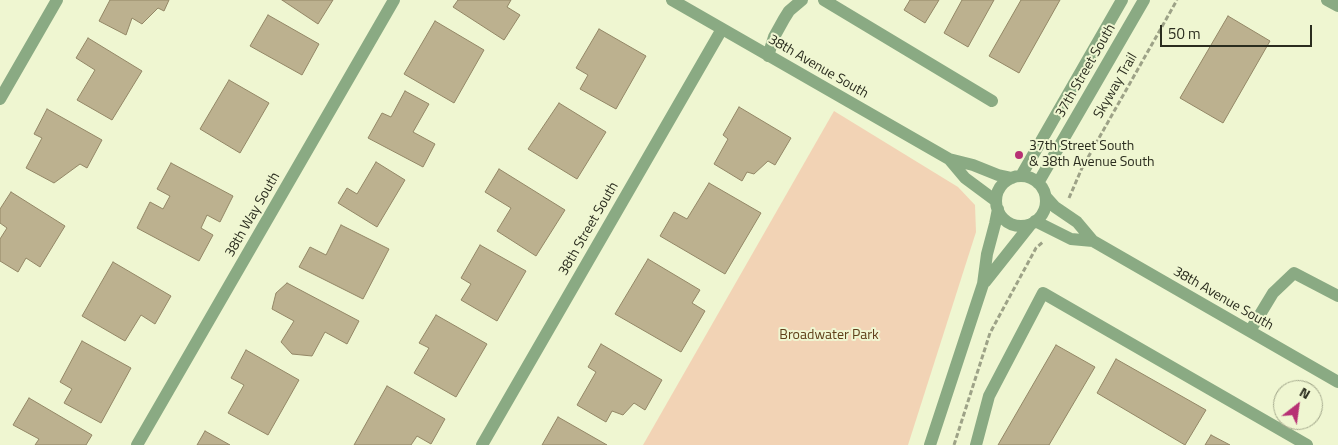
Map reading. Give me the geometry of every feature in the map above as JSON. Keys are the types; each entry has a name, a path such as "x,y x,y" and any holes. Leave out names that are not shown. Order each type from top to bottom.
{"street":[{"path":"0,99 57,0"},
{"name":"38th Way South","path":"137,445 394,0"},
{"name":"38th Avenue South","path":"672,0 949,159 998,174 1016,177"},
{"path":"768,56 774,37 784,19 789,11 802,0"},
{"path":"824,0 992,101"},
{"name":"37th Street South","path":"1016,177 1122,0"},
{"name":"37th Street South","path":"1038,182 1144,0"},
{"path":"1327,0 1338,6"},
{"name":"38th Street South","path":"482,445 722,29"},
{"name":"38th Avenue South","path":"949,159 965,178 997,205"},
{"path":"930,445 983,284 987,254 995,224 998,193 1001,186 1007,180 1016,177 1031,178 1044,189 1046,206 1043,213 1033,222 983,284"},
{"name":"38th Avenue South","path":"1046,197 1062,212 1077,222 1093,242"},
{"path":"997,205 1002,216 1007,221 1023,226 1033,222"},
{"name":"38th Avenue South","path":"1033,222 1053,229 1071,239 1093,242 1338,382"},
{"path":"1250,331 1273,293 1294,273 1338,296"},
{"path":"976,445 989,396 1043,294 1307,445"}],"path":[{"name":"Skyway Trail","path":"1062,212 1082,168 1177,0"},
{"path":"954,445 990,332 1036,248 1048,238 1053,229"}],"green space":[{"name":"Broadwater Park","path":"834,111 958,187 975,205 976,232 908,445 643,445"}],"building":[{"path":"110,0 169,0 164,11 158,8 142,24 132,18 126,35 99,21"},
{"path":"282,0 333,0 318,24"},
{"path":"458,0 511,0 507,7 520,15 504,40 453,7"},
{"path":"910,0 939,0 925,23 904,10"},
{"path":"962,0 994,0 968,47 944,33"},
{"path":"1021,0 1060,0 1019,73 989,56"},
{"path":"268,15 319,44 302,75 250,46"},
{"path":"1228,16 1270,41 1223,123 1180,98"},
{"path":"435,21 484,50 454,103 404,74"},
{"path":"599,29 646,56 616,109 580,89 588,75 576,68"},
{"path":"88,38 142,71 112,120 77,100 95,70 76,58"},
{"path":"229,80 269,103 240,153 200,129"},
{"path":"405,91 429,104 413,132 435,144 423,167 368,138 382,113 391,117"},
{"path":"559,103 606,132 577,179 528,149"},
{"path":"739,107 791,138 775,165 768,161 754,174 747,172 742,181 714,164 728,139 723,135"},
{"path":"47,109 102,140 87,168 80,164 54,183 26,168 42,138 34,134"},
{"path":"376,162 405,180 377,227 338,203 347,188 357,194"},
{"path":"171,163 233,196 220,222 207,215 201,228 213,235 199,261 137,228 150,202 163,209 170,196 157,189"},
{"path":"499,169 565,210 536,256 497,231 511,208 485,192"},
{"path":"709,183 761,213 725,274 660,236 674,212 687,219"},
{"path":"11,192 65,226 40,267 26,258 18,272 0,261 0,239 7,228 0,223 0,209"},
{"path":"341,225 389,249 363,299 299,267 310,247 326,255"},
{"path":"480,245 526,271 497,321 461,300 471,284 461,278"},
{"path":"648,259 700,290 692,303 705,311 681,352 615,314"},
{"path":"113,262 171,296 155,324 141,315 125,341 82,316"},
{"path":"287,283 359,321 347,344 325,332 312,356 292,354 281,342 294,321 272,309 276,293"},
{"path":"436,315 487,344 456,397 414,373 429,348 419,343"},
{"path":"82,341 131,368 101,423 64,403 72,389 60,382"},
{"path":"601,344 662,380 645,410 634,403 623,415 612,411 606,422 577,405 596,372 588,367"},
{"path":"1056,345 1095,367 1049,445 998,445"},
{"path":"246,350 299,380 268,435 228,413 244,385 231,378"},
{"path":"1116,359 1206,410 1185,445 1097,393"},
{"path":"387,386 445,419 431,444 417,436 411,445 354,445"},
{"path":"29,398 92,435 86,445 35,445 39,439 13,425"},
{"path":"558,417 607,445 542,445"},
{"path":"205,431 230,445 197,445"},
{"path":"1211,435 1230,445 1205,445"}],"place":[{"name":"37th Street South & 38th Avenue South","path":"1019,155"}]}
